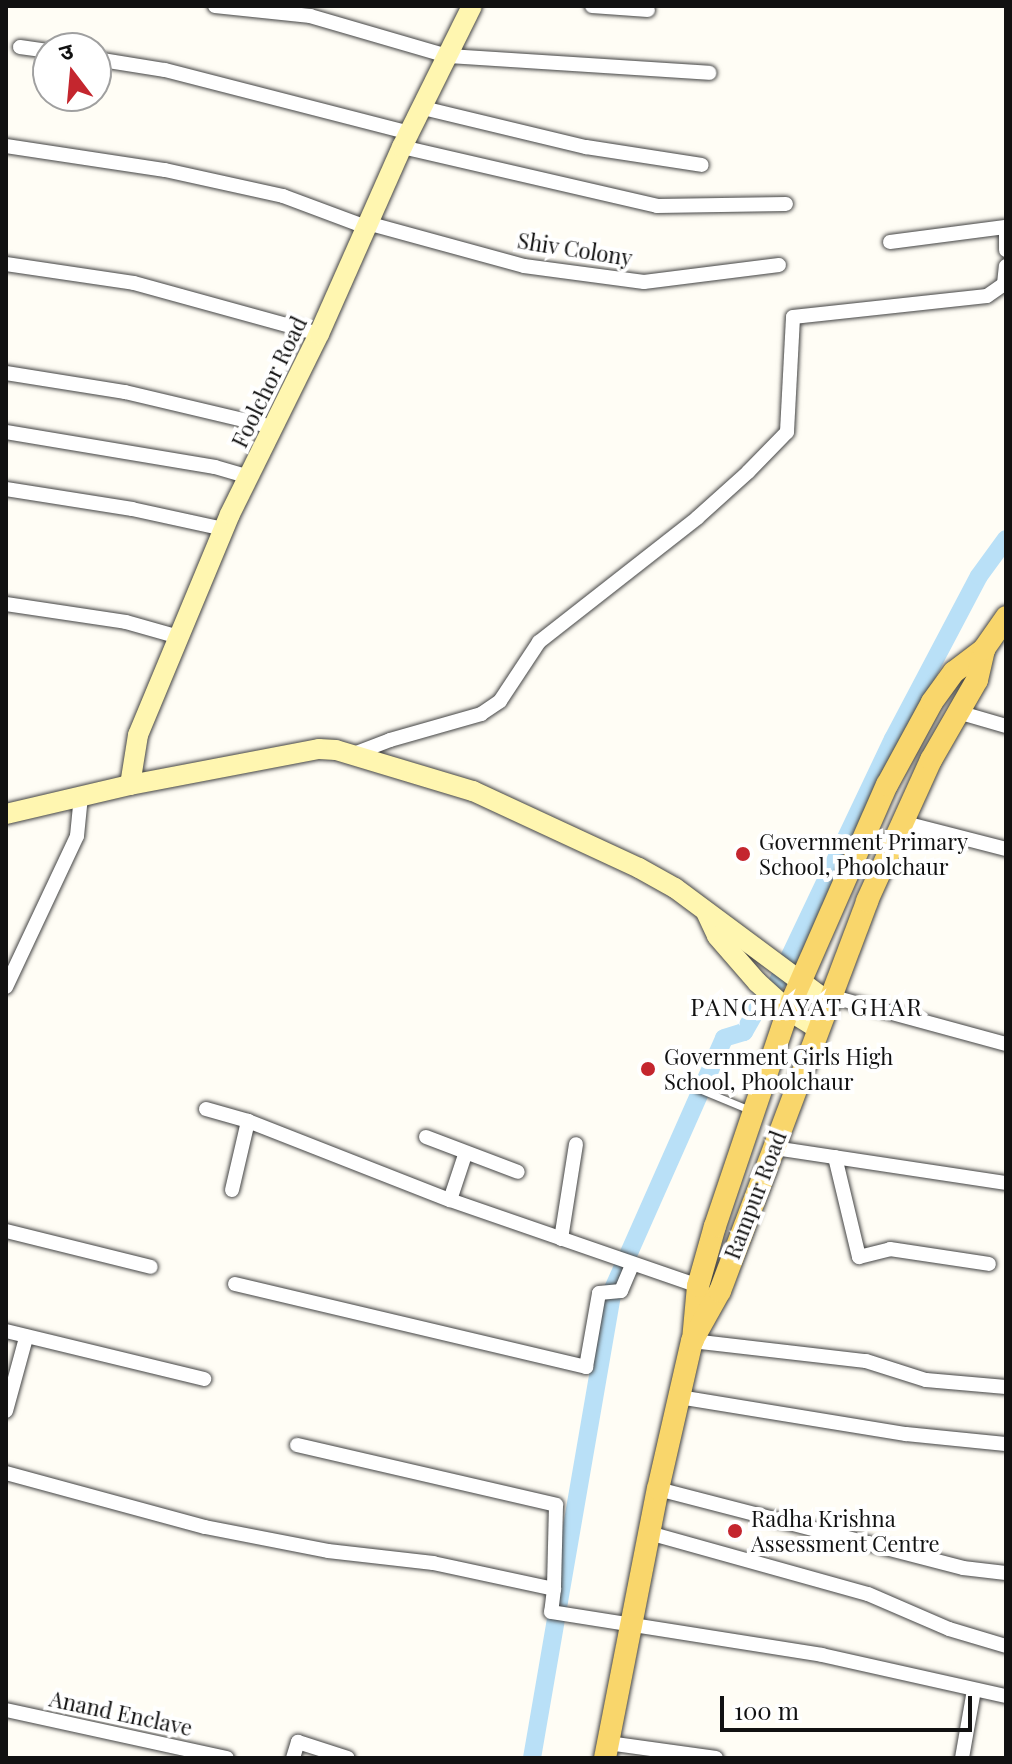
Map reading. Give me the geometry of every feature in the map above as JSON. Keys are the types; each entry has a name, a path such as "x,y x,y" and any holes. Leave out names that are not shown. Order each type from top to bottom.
{"main road":[{"name":"Foolchor Road","path":"130,785 138,735 224,529 472,6"},
{"name":"Rampur Road","path":"607,1751 658,1489 692,1341 710,1315 828,998 901,822 931,760 961,713 977,680 984,649 1006,617"},
{"path":"692,1341 698,1286 715,1226 800,981 887,785 932,702 954,672 984,649"},
{"path":"6,814 130,785 319,749 351,756 473,791 639,868 675,888 800,981 828,998"},
{"path":"706,912 717,936 788,1010 817,1028"}],"street":[{"path":"215,6 310,16 448,56 709,73"},
{"path":"592,6 648,10"},
{"path":"20,47 32,49"},
{"path":"112,62 165,70 406,140 657,206 786,204"},
{"path":"423,108 586,147 702,165"},
{"name":"Shiv Colony","path":"6,146 165,170 283,196 366,225 524,266 644,282 685,280 779,265"},
{"path":"890,242 1006,227 1006,250"},
{"path":"6,264 134,283 319,334"},
{"path":"351,756 390,740 481,714 491,708 500,701 539,642 697,518 748,472 787,432 793,317 987,296 1004,284 1006,266"},
{"path":"6,373 125,392 273,427"},
{"path":"6,432 215,467 249,477"},
{"path":"6,489 132,509 224,529"},
{"path":"6,604 126,622 179,637"},
{"path":"961,713 1006,726"},
{"path":"6,987 11,965 51,897 77,836 81,796"},
{"path":"901,822 1006,849"},
{"path":"828,998 1006,1044"},
{"path":"206,1109 248,1121 450,1200 698,1286"},
{"path":"232,1190 248,1121"},
{"path":"426,1137 465,1155 518,1172"},
{"path":"561,1239 576,1144"},
{"path":"774,1148 1006,1183"},
{"path":"450,1200 465,1155"},
{"path":"835,1157 859,1257 890,1249 989,1264"},
{"path":"6,1231 151,1267"},
{"path":"235,1284 586,1367 599,1293 621,1291 625,1262"},
{"path":"6,1331 204,1379"},
{"path":"6,1411 26,1338"},
{"path":"692,1341 866,1361 926,1380 1006,1387"},
{"path":"679,1397 906,1434 1006,1444"},
{"path":"297,1445 556,1505 551,1612 822,1655 1006,1696"},
{"path":"6,1473 205,1527 328,1551 433,1563 554,1589"},
{"path":"658,1489 963,1568 1006,1573"},
{"path":"649,1533 868,1594 949,1629 1006,1646"},
{"path":"962,1758 974,1690"},
{"name":"Anand Enclave","path":"6,1710 227,1758"},
{"path":"293,1758 298,1742 348,1758"},
{"path":"607,1751 716,1758"}],"lane":[{"path":"697,1088 755,1112"}],"waterway":[{"path":"778,981 893,739 979,576 1006,539"},
{"path":"532,1758 613,1289 724,1038 744,1032 764,997"}],"place":[{"name":"Government Primary School, Phoolchaur","path":"743,854"},
{"name":"Government Girls High School, Phoolchaur","path":"648,1069"},
{"name":"Radha Krishna Assessment Centre","path":"735,1531"}],"district":[{"name":"PANCHAYAT GHAR","path":"807,1007"}]}
